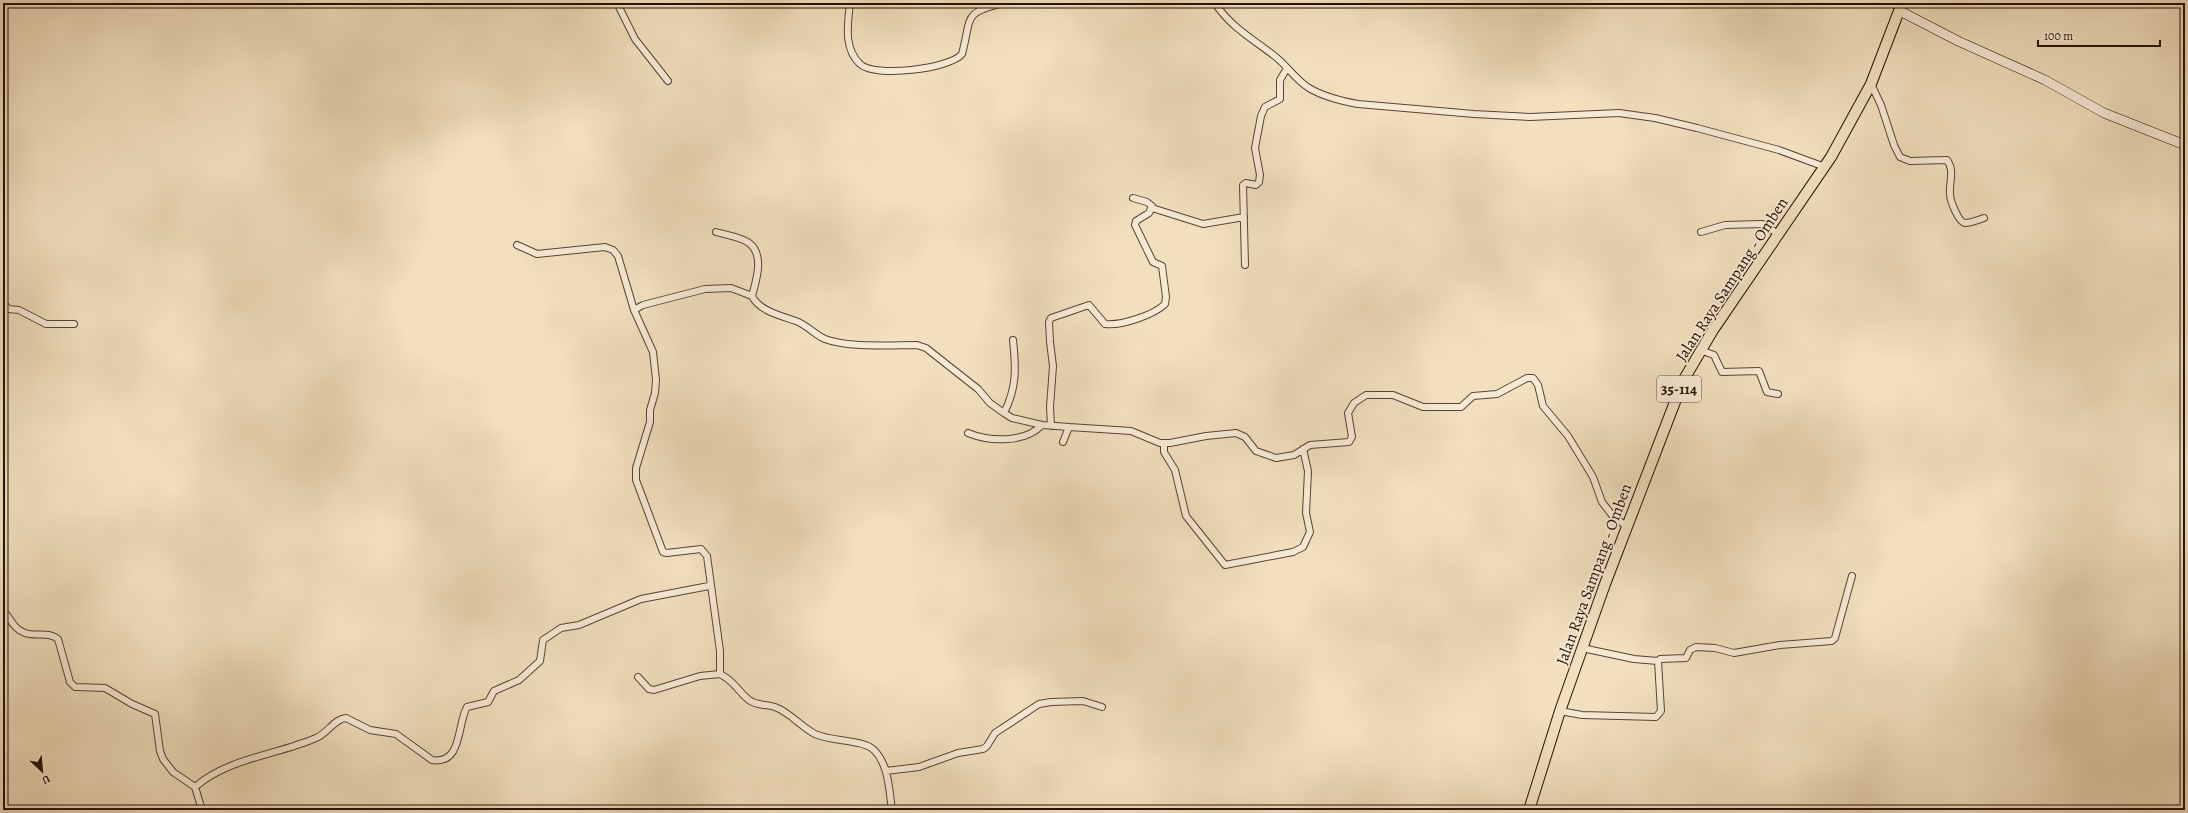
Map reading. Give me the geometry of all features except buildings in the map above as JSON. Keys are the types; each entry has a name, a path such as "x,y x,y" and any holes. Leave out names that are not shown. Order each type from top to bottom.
{"main road":[{"name":"Jalan Raya Sampang - Omben","path":"1529,810 1560,711 1582,648 1626,526 1676,397 1700,350 1825,167 1871,84 1901,7"}],"street":[{"path":"617,3 635,38 668,81"},
{"path":"850,3 847,25 848,43 852,53 860,64 868,69 889,72 938,65 958,58 962,54 970,18 973,13 981,8 1003,3"},
{"path":"1215,3 1244,35 1276,57 1310,89 1340,101 1358,104 1474,114 1530,117 1619,113 1655,118 1697,128 1780,150 1825,167"},
{"path":"1901,7 1958,42 2045,80 2104,113 2185,145"},
{"path":"1245,265 1243,185 1246,183 1256,184 1259,180 1255,148 1261,116 1265,107 1280,99 1280,80 1287,68"},
{"path":"1871,84 1881,105 1894,145 1900,156 1910,161 1947,160 1951,167 1950,194 1958,216 1962,222 1966,223 1984,218"},
{"path":"1133,198 1147,202 1152,208 1203,224 1244,217"},
{"path":"1051,426 1050,407 1053,366 1050,342 1051,318 1089,305 1105,324 1123,323 1161,308 1165,304 1166,297 1162,266 1153,262 1135,225 1136,221 1152,208"},
{"path":"1701,232 1725,225 1763,224 1778,234"},
{"path":"716,232 746,241 754,248 758,265 757,278 752,296"},
{"path":"517,245 538,254 605,248 612,250 618,256 634,310 653,352 656,380 655,393 650,410 650,422 636,468 636,480 661,550 665,553 694,549 703,550 708,560 709,586 720,651 720,674"},
{"path":"634,310 643,305 705,289 731,288 752,296 756,302 765,309 799,322 826,339 848,344 917,346 926,348 978,389 990,403 1004,414 1012,418 1051,426 1131,431 1164,443 1236,433 1246,437 1256,452 1268,457 1276,458 1290,457 1310,445 1349,442 1352,437 1348,413 1354,403 1366,395 1393,395 1423,407 1461,407 1473,396 1497,394 1527,378 1533,378 1538,385 1543,406 1568,436 1593,477 1602,502 1612,515 1626,526"},
{"path":"3,302 8,309 19,310 46,324 74,324"},
{"path":"1004,414 1014,392 1015,384 1013,340"},
{"path":"1700,350 1714,355 1722,372 1759,372 1767,392 1778,394"},
{"path":"968,433 988,438 1016,438 1033,434 1042,425"},
{"path":"1063,442 1069,427"},
{"path":"1164,443 1164,452 1175,470 1186,516 1225,565 1293,552 1300,550 1306,543 1310,532 1306,513 1308,471 1303,449"},
{"path":"1582,648 1634,659 1658,661 1663,659 1686,658 1690,650 1696,647 1715,648 1734,653 1780,645 1832,641 1835,638 1852,576"},
{"path":"195,787 221,769 317,738 339,720 346,718 370,730 396,734 432,760 442,758 452,752 459,741 464,712 467,707 488,702 494,691 519,680 540,661 541,646 548,635 561,628 579,625 641,599 709,586"},
{"path":"3,611 15,627 24,633 51,635 58,639 70,682 75,686 105,688 132,704 155,714 160,751 163,759 173,772 195,787 202,810"},
{"path":"1560,711 1582,715 1659,716 1661,711 1658,661"},
{"path":"638,677 649,689 654,690 700,676 720,674 732,680 749,700 758,705 774,707 793,716 816,734 835,741 866,745 879,757 886,771 892,810"},
{"path":"886,771 919,767 958,753 983,749 987,746 995,733 1039,704 1083,701 1102,707"}]}
